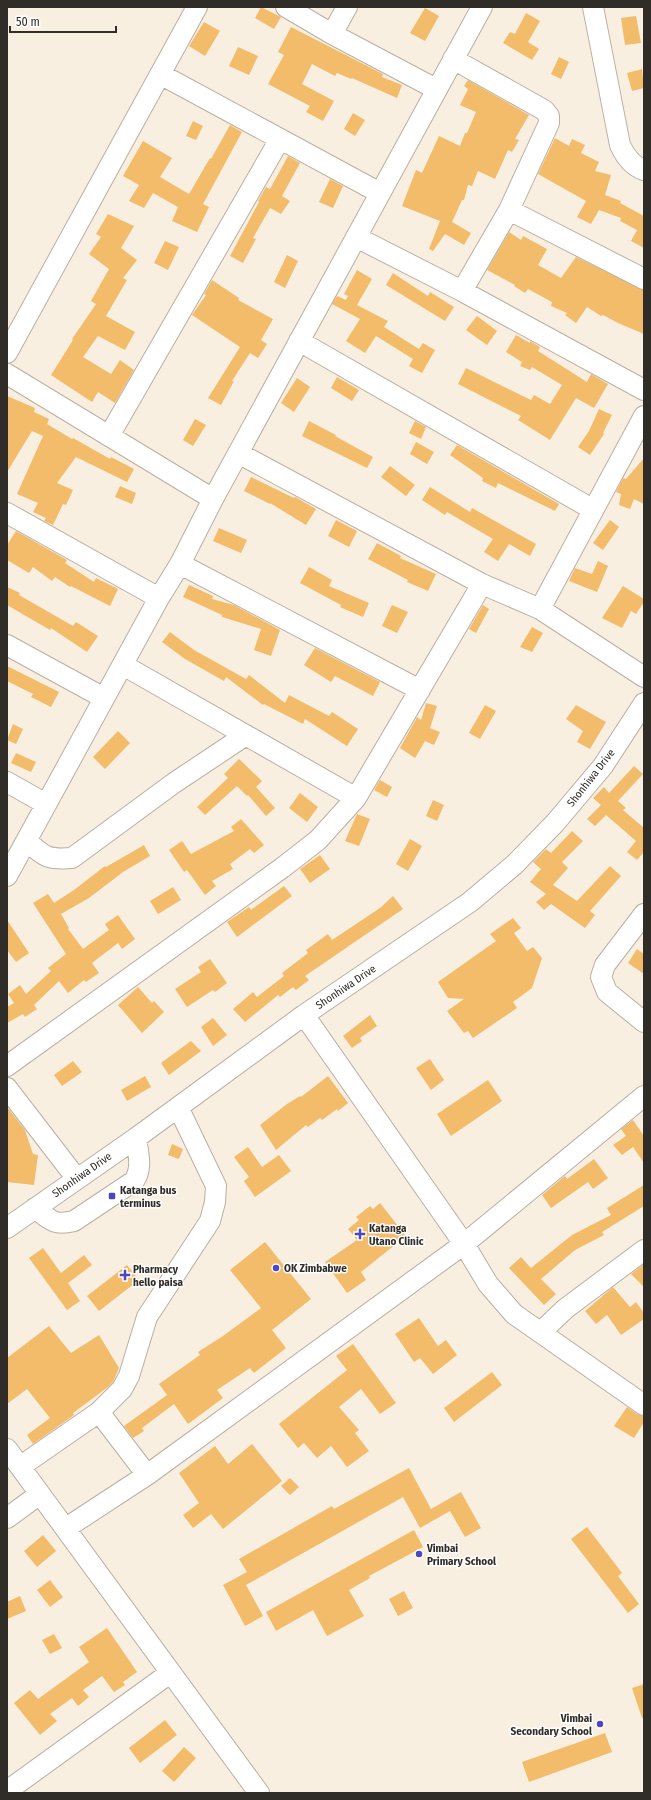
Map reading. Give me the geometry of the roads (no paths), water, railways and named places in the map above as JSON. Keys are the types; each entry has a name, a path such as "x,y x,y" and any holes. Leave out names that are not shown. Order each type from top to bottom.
{"street":[{"path":"7,353 197,7"},
{"path":"286,7 332,34 436,89"},
{"path":"332,34 347,7"},
{"path":"7,876 159,598 180,564 213,498 482,7"},
{"path":"594,7 620,145 625,155 638,168 644,170"},
{"path":"453,59 544,110 549,116 549,123 509,210 462,291"},
{"path":"160,74 380,193"},
{"path":"109,436 280,139"},
{"path":"509,210 644,278"},
{"path":"356,237 462,291 644,390"},
{"path":"299,341 592,509"},
{"path":"7,374 213,498"},
{"path":"540,609 592,509 644,416"},
{"path":"238,453 482,584 540,609 644,677"},
{"path":"7,513 159,598"},
{"path":"180,564 420,690"},
{"path":"7,1066 282,868 318,840 356,798 482,584"},
{"path":"7,645 104,698"},
{"path":"123,665 356,798"},
{"name":"Shonhiwa Drive","path":"7,1228 136,1138 304,1015 470,902 514,865 555,823 603,766 644,703"},
{"path":"26,841 40,853 55,859 72,858 174,783 246,735"},
{"path":"7,782 46,804"},
{"path":"644,914 605,965 601,977 607,992 644,1022"},
{"path":"304,1015 464,1244 488,1284 514,1314 644,1405"},
{"path":"7,1088 77,1179"},
{"path":"66,1528 147,1475 464,1244 644,1096"},
{"path":"21,1466 100,1412 122,1389 129,1376 148,1317 210,1221 215,1202 216,1186 178,1107"},
{"path":"35,1208 55,1223 63,1224 74,1221 134,1181 139,1174 140,1167 136,1138"},
{"path":"541,1332 565,1309 644,1250"},
{"path":"100,1412 147,1475"},
{"path":"7,1449 21,1466 170,1673 259,1793"},
{"path":"7,1518 40,1494"},
{"path":"7,1791 170,1673"}],"place":[{"name":"Katanga bus terminus","path":"112,1196"},
{"name":"Katanga Utano Clinic","path":"360,1234"},
{"name":"OK Zimbabwe","path":"276,1268"},
{"name":"Pharmacy hello paisa","path":"125,1275"},
{"name":"Vimbai Primary School","path":"419,1554"},
{"name":"Vimbai Secondary School","path":"600,1724"}]}
